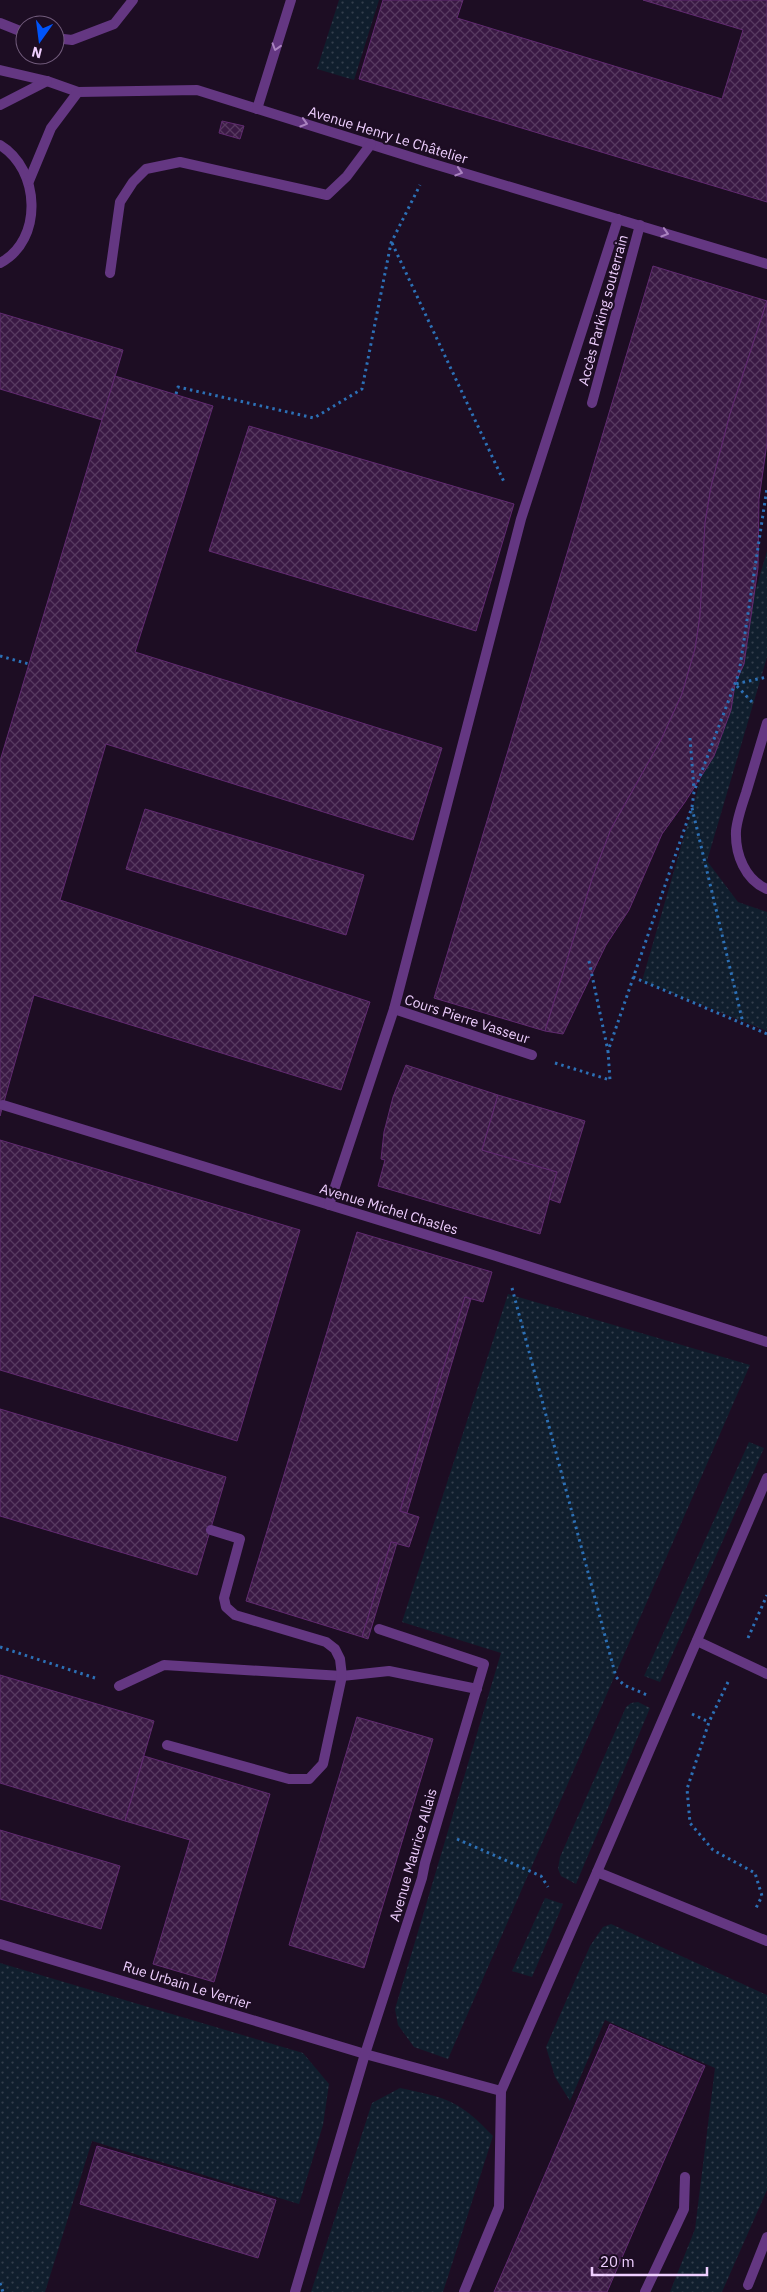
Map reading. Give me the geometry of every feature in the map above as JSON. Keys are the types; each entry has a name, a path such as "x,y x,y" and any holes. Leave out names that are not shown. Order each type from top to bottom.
{"street":[{"path":"65,39 72,40 114,24 133,0"},
{"path":"257,109 291,0"},
{"path":"0,23 15,28"},
{"name":"Avenue Henry Le Châtelier","path":"0,70 47,81 78,92 197,90 427,162 767,264"},
{"path":"0,105 47,81"},
{"path":"29,181 51,128 78,92"},
{"path":"110,273 120,202 133,182 146,168 180,162 327,195 347,176 371,144"},
{"path":"0,145 18,162 29,181 32,203 29,226 19,245 0,263"},
{"path":"329,1205 394,1009 521,519 618,219"},
{"name":"Accès Parking souterrain","path":"592,403 640,225"},
{"path":"767,722 741,811 736,839 740,859 747,874 767,889"},
{"name":"Cours Pierre Vasseur","path":"394,1009 532,1055"},
{"name":"Avenue Michel Chasles","path":"3,1105 767,1342"},
{"path":"464,2292 500,2207 501,2092 767,1478"},
{"path":"167,1745 290,1780 309,1779 323,1764 342,1676 340,1659 335,1649 326,1642 235,1615 226,1607 224,1598 240,1540 211,1530"},
{"name":"Avenue Maurice Allais","path":"295,2292 365,2054 422,1878 425,1862 484,1664 379,1629"},
{"path":"697,1641 767,1674"},
{"path":"119,1686 164,1665 342,1676 389,1671 476,1689"},
{"path":"597,1872 767,1941"},
{"name":"Rue Urbain Le Verrier","path":"0,1944 365,2054 501,2092"},
{"path":"645,2292 684,2209 685,2177"},
{"path":"748,2285 767,2237"}],"path":[{"path":"176,394 178,387 314,418 362,390 391,243 417,191 427,162"},
{"path":"391,243 521,519"},
{"path":"694,792 734,684 743,649 767,488"},
{"path":"0,656 29,664"},
{"path":"734,684 767,677"},
{"path":"734,684 754,704"},
{"path":"608,1052 692,807 694,792 690,738"},
{"path":"692,807 743,1023"},
{"path":"552,1062 610,1080 608,1052 589,961"},
{"path":"633,978 767,1034"},
{"path":"504,1259 616,1676 624,1684"},
{"path":"744,1932 762,1896 756,1873 713,1850 690,1823 687,1789 709,1722 739,1660 767,1595"},
{"path":"0,1647 119,1686"},
{"path":"435,1830 541,1876 548,1887"},
{"path":"0,2283 3,2292"}],"shaded area":[{"path":"339,0 379,0 354,80 317,69"},
{"path":"767,551 767,657 707,861 738,902 767,912 767,1031 642,981"},
{"path":"508,1294 750,1365 448,2059 414,2047 398,2025 395,2009 501,1653 402,1622"},
{"path":"749,1442 764,1448 660,1682 644,1676"},
{"path":"638,1702 650,1708 576,1884 561,1876 558,1869 560,1857 626,1707 631,1703"},
{"path":"545,1898 563,1904 532,1977 512,1971"},
{"path":"611,1924 767,1995 767,2190 722,2292 670,2292 695,2229 715,2068 605,2020 570,2101 555,2077 546,2047 590,1946 603,1927"},
{"path":"0,1963 303,2053 329,2084 323,2125 299,2204 92,2141 45,2292 0,2292"},
{"path":"400,2088 451,2102 471,2115 493,2136 443,2292 311,2292 372,2103"}],"building":[{"path":"383,0 463,0 457,18 722,99 743,30 643,0 767,0 767,202 359,79"},
{"path":"222,121 244,126 240,139 219,133"},
{"path":"653,266 767,301 730,414 711,487 705,523 700,616 695,649 682,694 661,740 611,829 593,876 545,1031 434,998"},
{"path":"767,301 767,443 759,499 758,568 744,664 735,684 731,710 714,756 662,834 629,910 606,945 563,1034 545,1031 593,876 611,829 661,740 682,694 695,649 700,616 705,523 711,487 730,414"},
{"path":"0,313 123,350 102,420 0,389"},
{"path":"115,376 213,406 135,652 442,748 413,840 106,744 60,900 370,1002 341,1090 34,995 0,1116 0,761"},
{"path":"249,426 514,504 476,631 209,551"},
{"path":"145,809 364,875 346,935 126,869"},
{"path":"406,1065 498,1095 482,1150 557,1172 540,1234 378,1186 385,1160 381,1159 384,1132 393,1097"},
{"path":"498,1095 585,1121 560,1203 549,1199 557,1172 482,1150"},
{"path":"0,1140 300,1230 237,1441 0,1370"},
{"path":"357,1232 492,1272 483,1302 465,1297 400,1511 419,1517 409,1547 391,1542 362,1637 246,1601"},
{"path":"465,1297 471,1299 407,1513 400,1511"},
{"path":"0,1409 226,1477 197,1575 0,1516"},
{"path":"391,1542 397,1543 368,1639 362,1637"},
{"path":"0,1675 154,1721 125,1821 0,1783"},
{"path":"357,1717 433,1739 364,1968 289,1945"},
{"path":"144,1756 270,1794 214,1982 153,1964 190,1840 125,1821"},
{"path":"0,1830 120,1866 101,1929 0,1899"},
{"path":"610,2024 705,2066 607,2292 494,2292"},
{"path":"97,2146 276,2200 258,2258 80,2204"}]}
